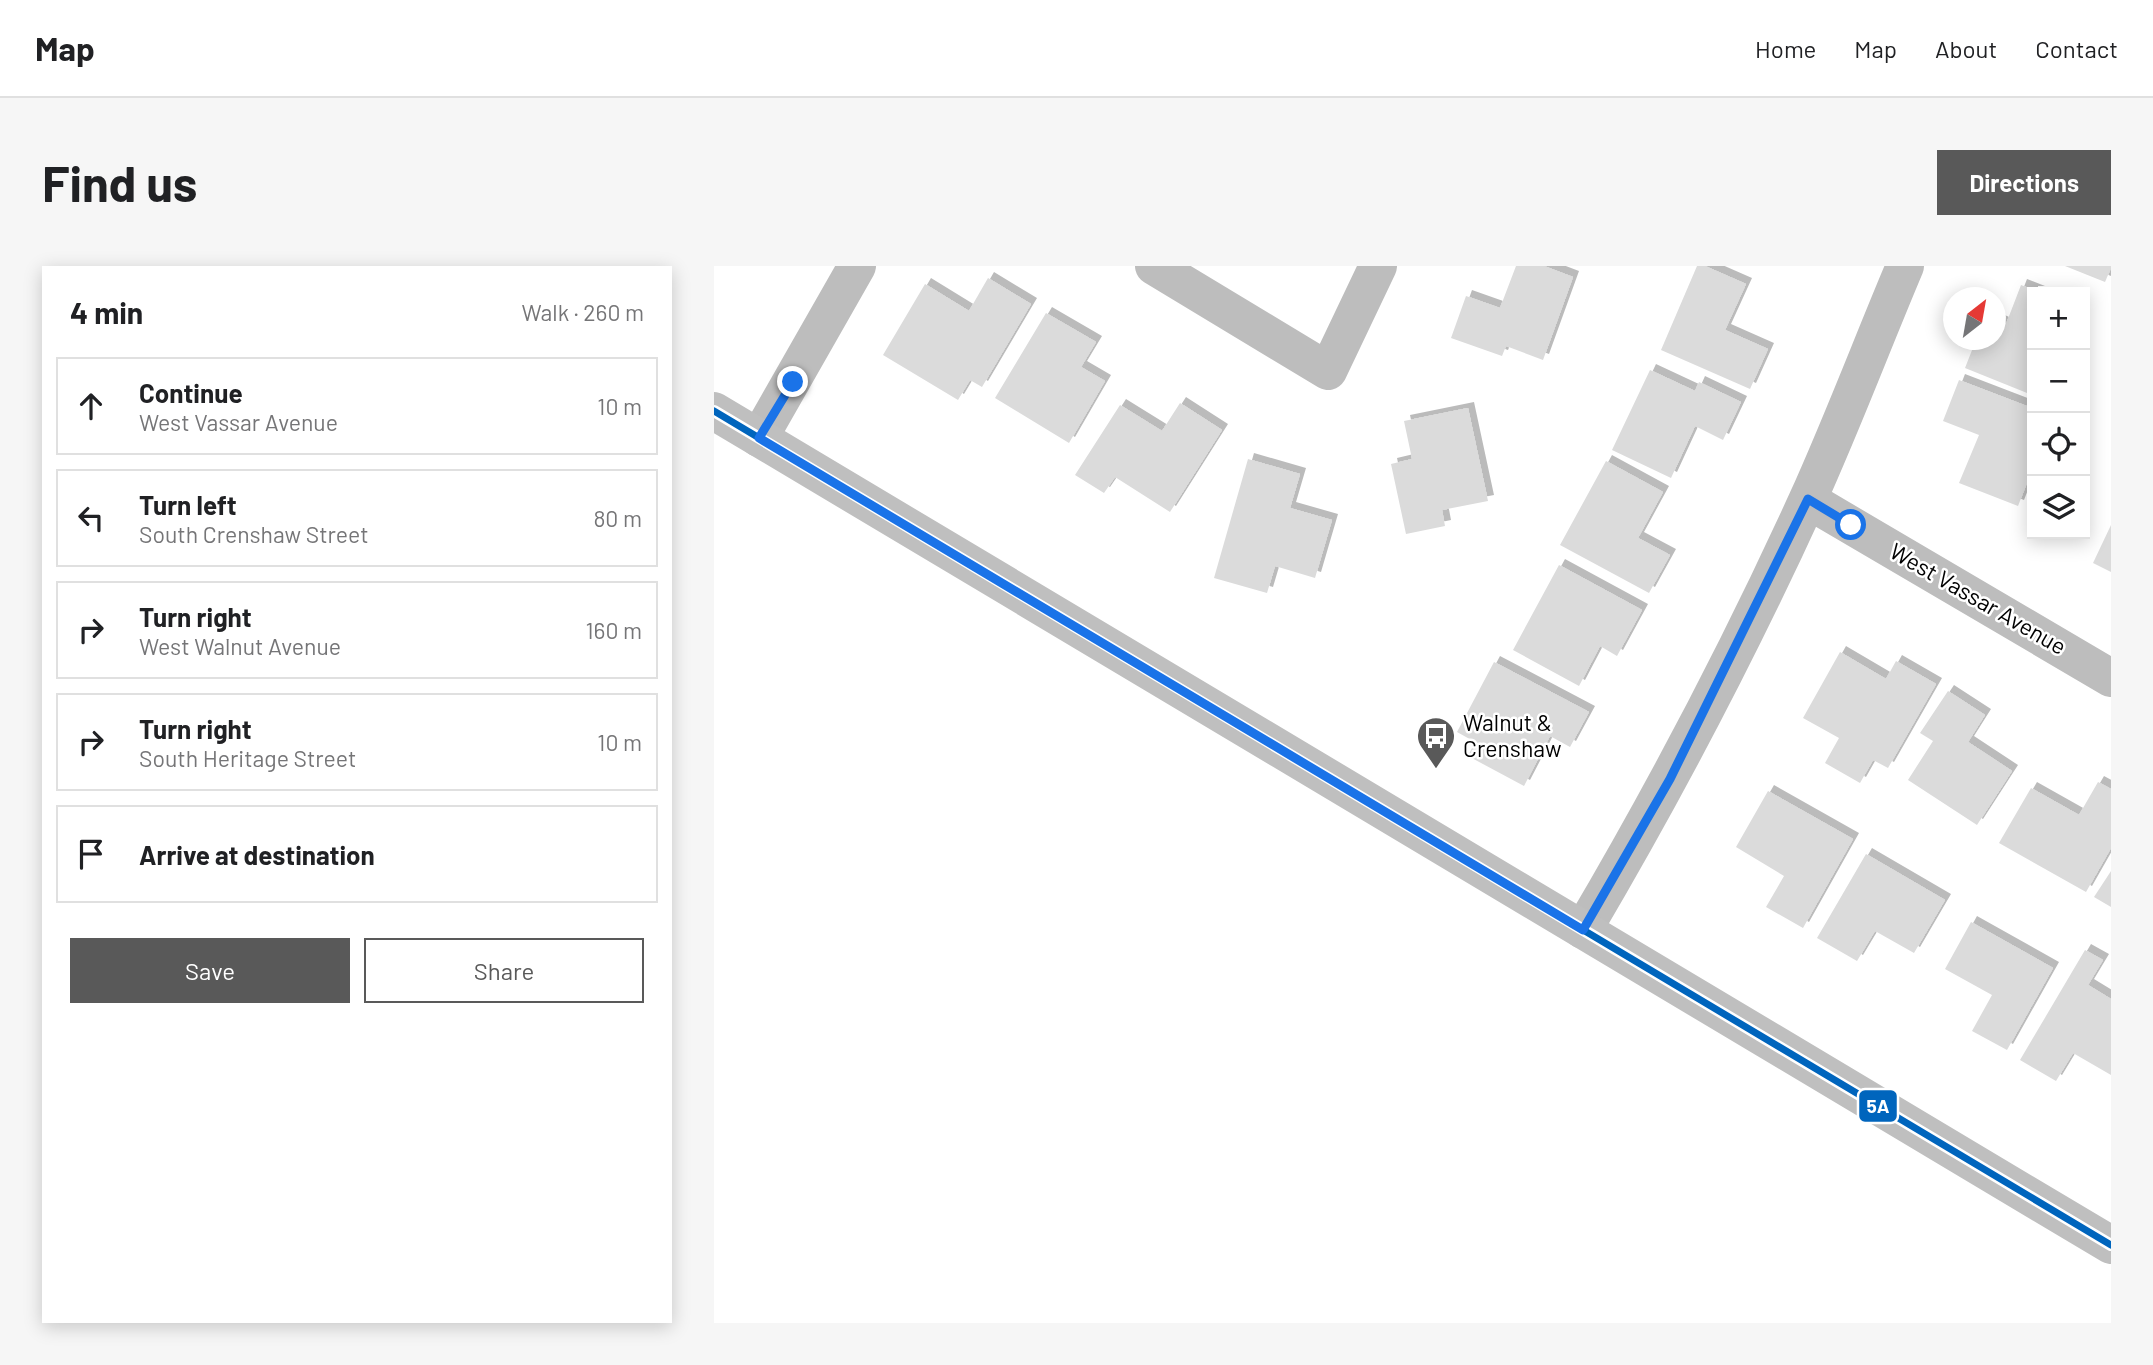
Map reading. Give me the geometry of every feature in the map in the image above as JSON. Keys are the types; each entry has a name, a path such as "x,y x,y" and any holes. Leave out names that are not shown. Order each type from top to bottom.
{"main road":[{"path":"714,411 2111,1245"}],"street":[{"path":"759,438 857,266"},
{"path":"1154,266 1328,371 1378,266"},
{"path":"1583,930 1670,779 1808,499 1905,266"},
{"name":"West Vassar Avenue","path":"1808,499 2111,678"}],"building":[{"path":"1516,266 1544,266 1573,277 1543,360 1506,346 1502,356 1451,338 1466,296 1500,308"},
{"path":"1697,266 1705,266 1746,284 1725,330 1768,349 1750,389 1661,350"},
{"path":"2065,266 2111,266 2111,268 2105,282"},
{"path":"988,278 1031,304 982,387 970,380 958,400 883,355 925,284 969,311"},
{"path":"2021,285 2027,287 2027,393 1965,368 1972,350 2006,350 2006,324"},
{"path":"1046,313 1096,342 1081,367 1105,381 1069,443 995,398"},
{"path":"1650,370 1695,391 1699,382 1741,402 1723,440 1695,426 1671,478 1612,450"},
{"path":"1959,380 2027,406 2027,483 2018,506 1959,483 1979,435 1943,421"},
{"path":"1180,403 1222,430 1170,512 1115,477 1104,493 1075,475 1120,405 1162,431"},
{"path":"1468,408 1488,501 1442,510 1445,526 1406,534 1391,464 1412,459 1404,421"},
{"path":"1248,459 1300,474 1290,508 1332,520 1315,578 1275,566 1267,593 1214,578"},
{"path":"1606,461 1663,492 1638,538 1670,555 1649,593 1560,545"},
{"path":"2111,525 2111,572 2093,563"},
{"path":"1559,565 1642,610 1617,656 1600,646 1579,686 1513,650"},
{"path":"1840,652 1886,679 1896,661 1936,684 1888,768 1873,760 1860,783 1825,763 1839,738 1803,718"},
{"path":"1494,662 1589,712 1570,747 1550,736 1524,786 1468,756 1475,742 1457,732"},
{"path":"1948,691 1985,715 1968,742 2012,771 1977,825 1908,780 1933,741 1920,733"},
{"path":"2098,782 2111,789 2111,848 2086,892 1999,843 2031,788 2079,815"},
{"path":"1768,791 1853,839 1803,928 1766,907 1784,876 1736,847"},
{"path":"1866,854 1945,900 1914,953 1875,931 1857,961 1817,938"},
{"path":"2111,871 2111,907 2094,897"},
{"path":"1971,922 2053,968 2007,1050 1972,1031 1992,995 1945,969"},
{"path":"2085,950 2103,960 2088,985 2111,999 2111,1075 2073,1053 2056,1081 2020,1060"}],"transit line":[{"name":"5A","path":"714,411 2111,1245"}],"place":[{"name":"Walnut & Crenshaw","path":"1436,770"}],"route":[{"path":"793,382 759,438 1583,930 1670,779 1746,630 1808,499 1851,525"}]}
